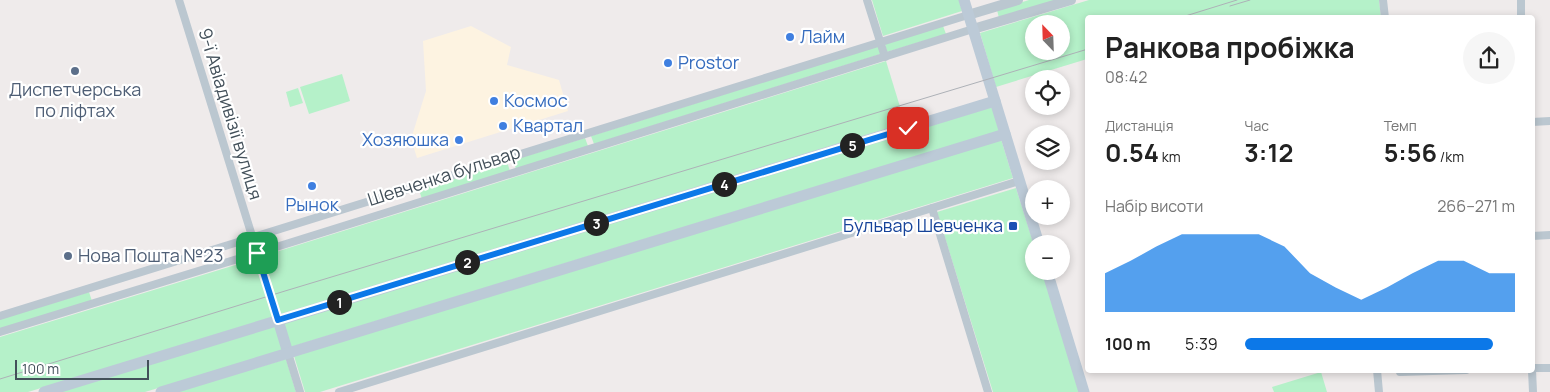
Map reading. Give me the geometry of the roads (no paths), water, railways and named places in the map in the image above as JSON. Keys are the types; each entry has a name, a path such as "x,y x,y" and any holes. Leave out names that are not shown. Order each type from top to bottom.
{"main road":[{"path":"964,0 1036,235"},
{"path":"44,392 995,101"},
{"path":"161,392 1005,134"},
{"path":"1050,280 1084,392"},
{"path":"278,320 288,353"}],"street":[{"name":"9-ї Авіадивізії вулиця","path":"179,0 278,320"},
{"path":"868,0 885,57"},
{"name":"Шевченка бульвар","path":"0,316 1018,0"},
{"name":"Шевченка бульвар","path":"0,332 1071,0"},
{"path":"1382,0 1384,15"},
{"path":"1521,0 1521,15"},
{"path":"1535,122 1550,121"},
{"path":"339,392 1019,181"},
{"path":"415,188 420,203"},
{"path":"932,208 988,392"},
{"path":"1535,236 1550,236"},
{"path":"91,288 96,303"},
{"path":"288,353 300,392"},
{"path":"1535,369 1550,368"},
{"path":"1377,373 1379,392"},
{"path":"1532,373 1533,392"}],"tram line":[{"path":"1189,15 1237,0"},
{"path":"1230,6 1250,0"},
{"path":"0,379 1085,50"}],"place":[{"name":"Лайм","path":"790,37"},
{"name":"Prostor","path":"668,63"},
{"name":"Диспетчерська по ліфтах","path":"75,71"},
{"name":"Космос","path":"494,101"},
{"name":"Квартал","path":"503,126"},
{"name":"Хозяюшка","path":"459,140"},
{"name":"Рынок","path":"312,186"},
{"name":"Бульвар Шевченка","path":"1013,226"},
{"name":"Нова Пошта №23","path":"68,256"}]}
